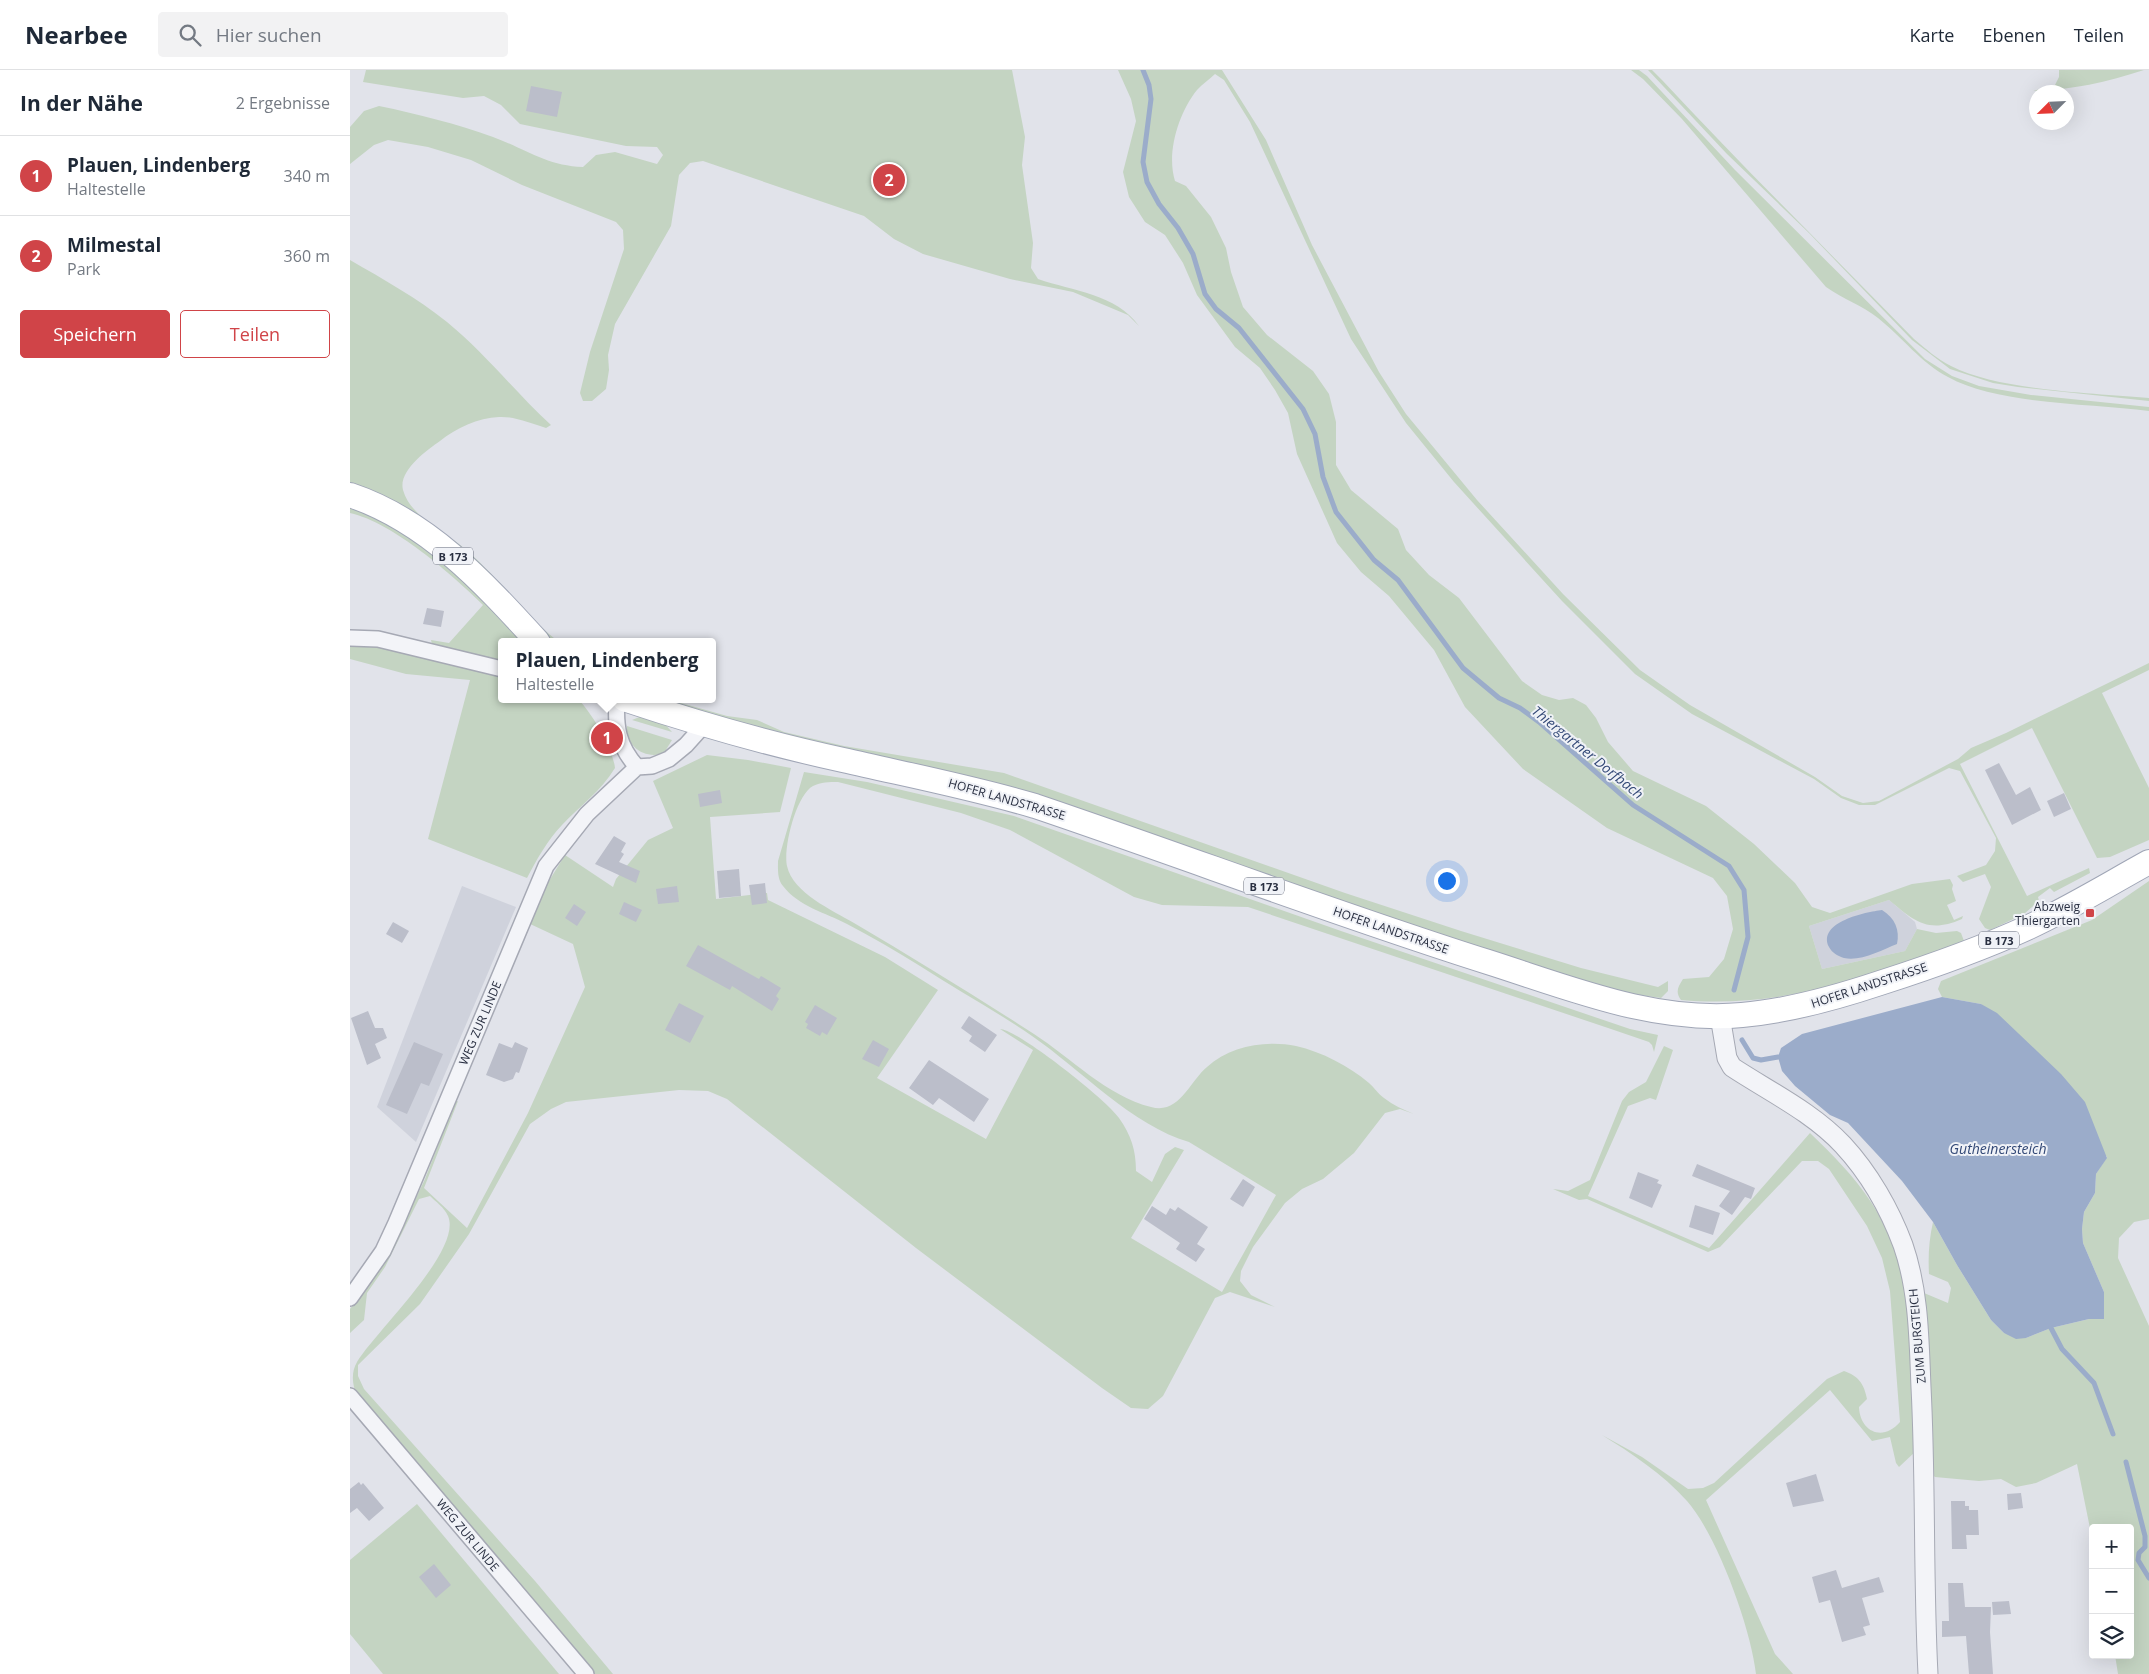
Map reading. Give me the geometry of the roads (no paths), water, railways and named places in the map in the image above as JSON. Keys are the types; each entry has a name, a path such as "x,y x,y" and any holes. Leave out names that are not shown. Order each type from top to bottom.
{"main road":[{"name":"B 173","path":"350,495 397,516 431,538 466,567 534,638"},
{"name":"HOFER LANDSTRASSE","path":"636,703 704,725 844,761 976,789 1035,806 1422,941 1601,998 1635,1007 1679,1014 1720,1016 1768,1012 1813,1004 1895,979 1966,953 2032,925 2149,862"}],"street":[{"path":"350,638 378,639 498,669"},
{"path":"617,703 618,735 625,752 637,767 652,766 669,759 686,745 704,725"},
{"name":"WEG ZUR LINDE","path":"350,1298 383,1251 396,1223 546,866 587,814 637,767"},
{"name":"ZUM BURGTEICH","path":"1720,1016 1725,1052 1732,1067 1799,1109 1843,1145 1863,1171 1887,1210 1903,1246 1917,1304 1919,1332 1926,1483 1925,1615 1928,1674"},
{"name":"WEG ZUR LINDE","path":"350,1396 586,1674"}],"water":[{"path":"1882,910 1896,925 1898,934 1897,944 1871,955 1850,959 1835,954 1830,949 1827,938 1830,931 1836,925 1855,916"},
{"name":"Gutheinersteich","path":"1942,997 1981,1004 1997,1013 2061,1074 2085,1102 2107,1158 2096,1174 2095,1193 2084,1212 2082,1229 2083,1243 2104,1292 2104,1319 2089,1319 2051,1328 2026,1338 2016,1339 2004,1333 1991,1320 1933,1222 1902,1181 1848,1123 1830,1115 1795,1086 1782,1071 1778,1057 1781,1048 1802,1034"}],"waterway":[{"name":"Thiergartner Dorfbach","path":"1143,70 1149,85 1151,99 1143,162 1147,182 1159,204 1178,228 1193,254 1205,294 1216,309 1239,328 1303,409 1315,434 1323,477 1336,512 1374,560 1398,580 1463,668 1499,698 1520,708 1539,722 1633,805 1729,866 1744,890 1748,937 1734,990"},
{"name":"Thiergartner Dorfbach","path":"1742,1040 1753,1058 1761,1060 1778,1057"},
{"name":"Thiergartner Dorfbach","path":"2051,1328 2062,1349 2094,1383 2113,1434"},
{"name":"Thiergartner Dorfbach","path":"2126,1462 2145,1536 2145,1547 2139,1553 2138,1560 2149,1578"}],"place":[{"name":"Milmestal","path":"889,180"},
{"name":"Plauen, Lindenberg","path":"607,738"},
{"name":"Abzweig Thiergarten","path":"2090,913"}]}
